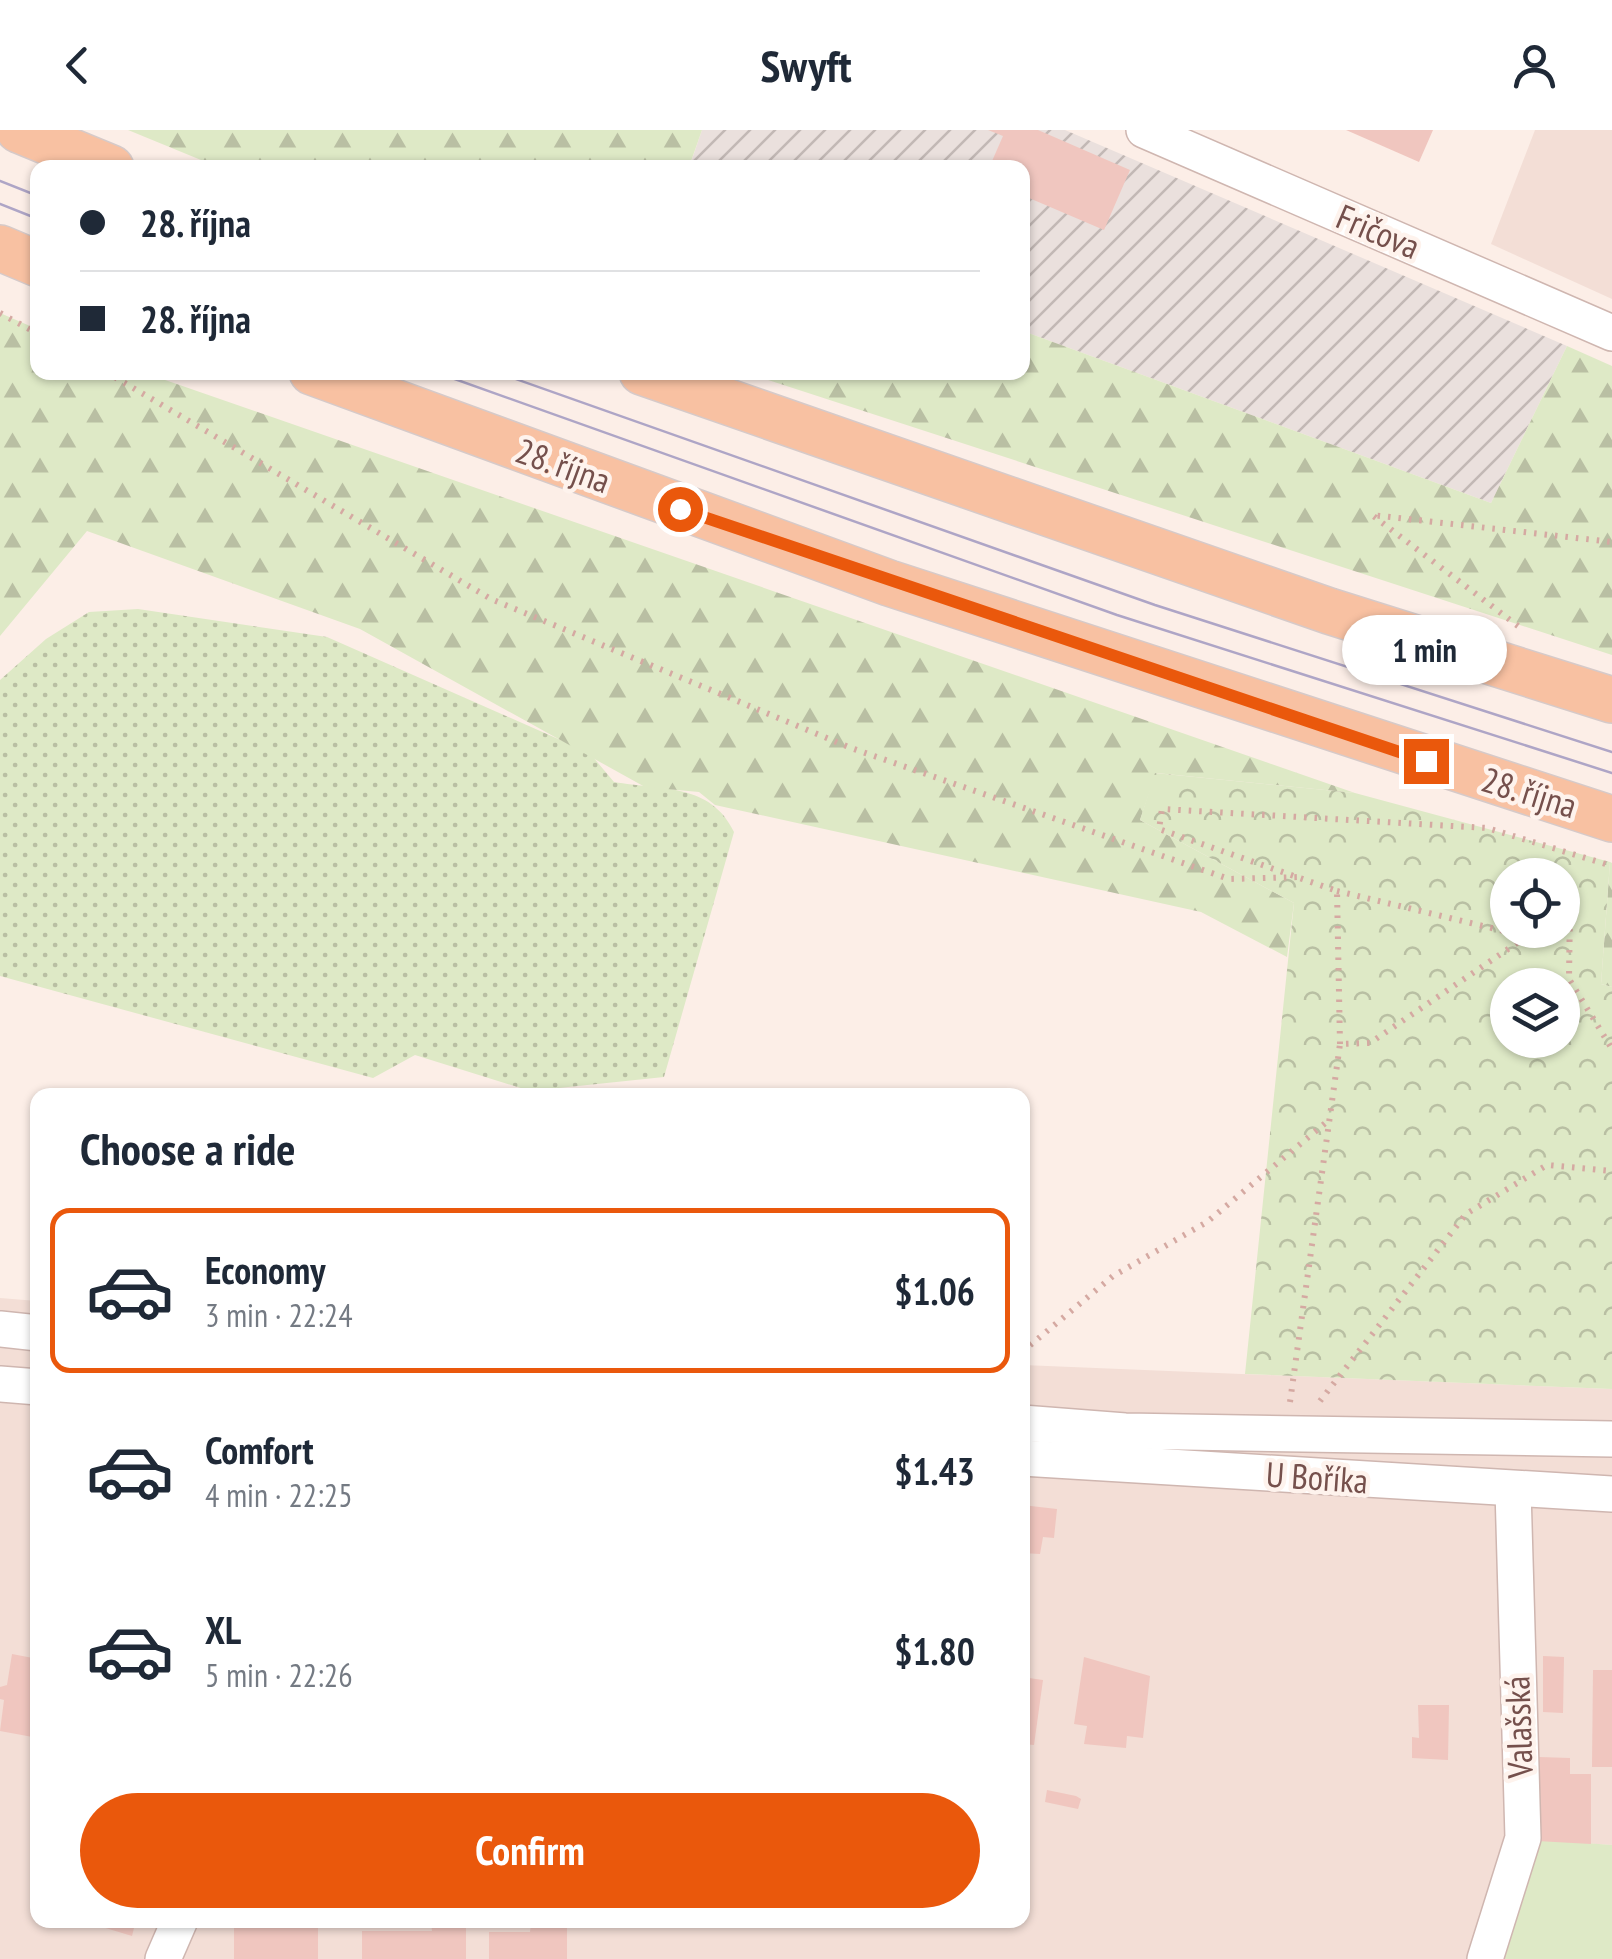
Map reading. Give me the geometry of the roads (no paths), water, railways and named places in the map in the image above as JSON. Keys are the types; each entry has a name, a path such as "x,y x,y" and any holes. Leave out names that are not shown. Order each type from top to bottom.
{"main road":[{"path":"30,135 91,160"},
{"path":"0,248 30,261"},
{"name":"28. října","path":"334,380 888,582 1612,819"},
{"path":"665,380 1236,580 1612,700"}],"street":[{"name":"Fričova","path":"1144,130 1612,334"},
{"path":"0,1330 30,1332"},
{"path":"0,1384 30,1386"},
{"name":"U Boříka","path":"1030,1424 1125,1431 1612,1440"},
{"path":"1283,1476 1286,1432"},
{"name":"U Boříka","path":"1030,1459 1612,1494"},
{"name":"Valašská","path":"1485,1959 1523,1838 1514,1490"},
{"path":"162,1959 176,1928"}],"tram line":[{"path":"0,181 30,193"},
{"path":"0,204 30,216"},
{"path":"457,380 1117,615 1612,773"},
{"path":"519,380 1155,605 1612,752"}]}
